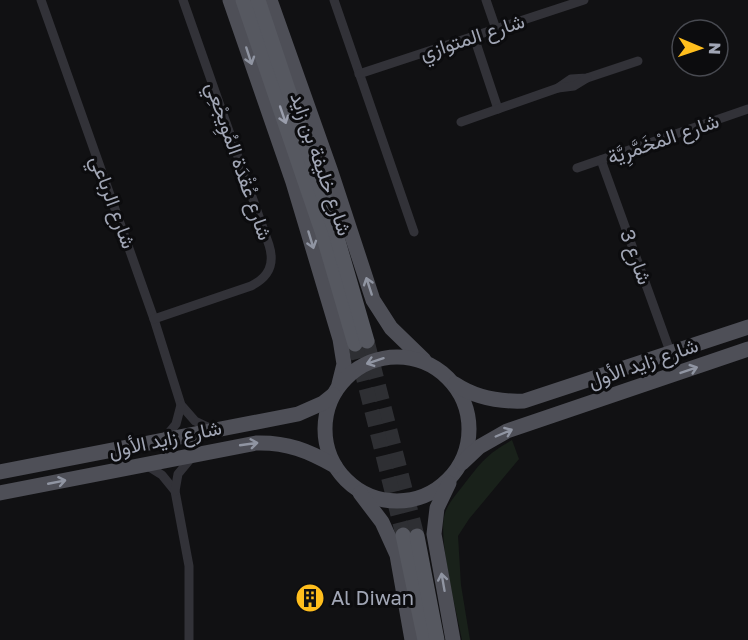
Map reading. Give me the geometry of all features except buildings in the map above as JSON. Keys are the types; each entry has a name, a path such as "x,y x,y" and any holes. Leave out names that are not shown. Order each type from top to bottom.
{"highway":[{"name":"شارع خليفة بن زايد","path":"243,0 361,342 334,227 258,0"},
{"path":"424,640 410,535 437,640"}],"main road":[{"path":"230,0 293,182 340,339 344,364 342,377 328,409 325,431 329,453 342,476 376,513 392,541 397,555 412,640"},
{"path":"270,0 331,172 373,300 383,319 391,328 429,364 450,380 461,395 469,422 468,441 437,508 434,534 453,640"},
{"name":"شارع زايد الأول","path":"450,380 477,396 493,400 524,401 748,327"},
{"name":"شارع زايد الأول","path":"456,471 479,447 507,431 744,354"},
{"path":"335,392 357,369 374,360 402,357 429,364"},
{"name":"شارع زايد الأول","path":"0,472 298,414 323,404 335,392"},
{"name":"شارع زايد الأول","path":"0,494 237,446 272,442 305,450 335,466"},
{"path":"356,489 379,499 404,501 420,498 435,490 456,471"}],"street":[{"name":"شارع الرباعي","path":"41,0 154,319 181,405"},
{"name":"شارع عُقْدَة المُوِيجْعِي","path":"154,319 251,286 268,274 272,264 269,244 183,0"},
{"path":"334,0 414,232"},
{"path":"486,0 496,29"},
{"name":"شارع المتوازي","path":"359,74 584,0"},
{"path":"474,37 498,109"},
{"path":"461,122 558,88 571,79 587,78 638,61"},
{"name":"شارع المْخَمَّرِيَّة","path":"577,168 748,109"},
{"name":"شارع 3","path":"601,160 671,354"},
{"path":"181,405 195,422 215,429"},
{"path":"163,440 176,424 181,405"},
{"path":"189,640 189,566 175,491 183,466 196,455"},
{"path":"145,465 162,475 175,491"}],"shaded area":[{"path":"512,440 519,459 469,519 458,536 461,585 470,640 462,640 446,556 443,524 445,513 451,501 481,463"}],"tunnel":[{"path":"367,341 417,536"},
{"path":"355,344 403,535"}],"place":[{"name":"Al Diwan","path":"310,598"}]}
